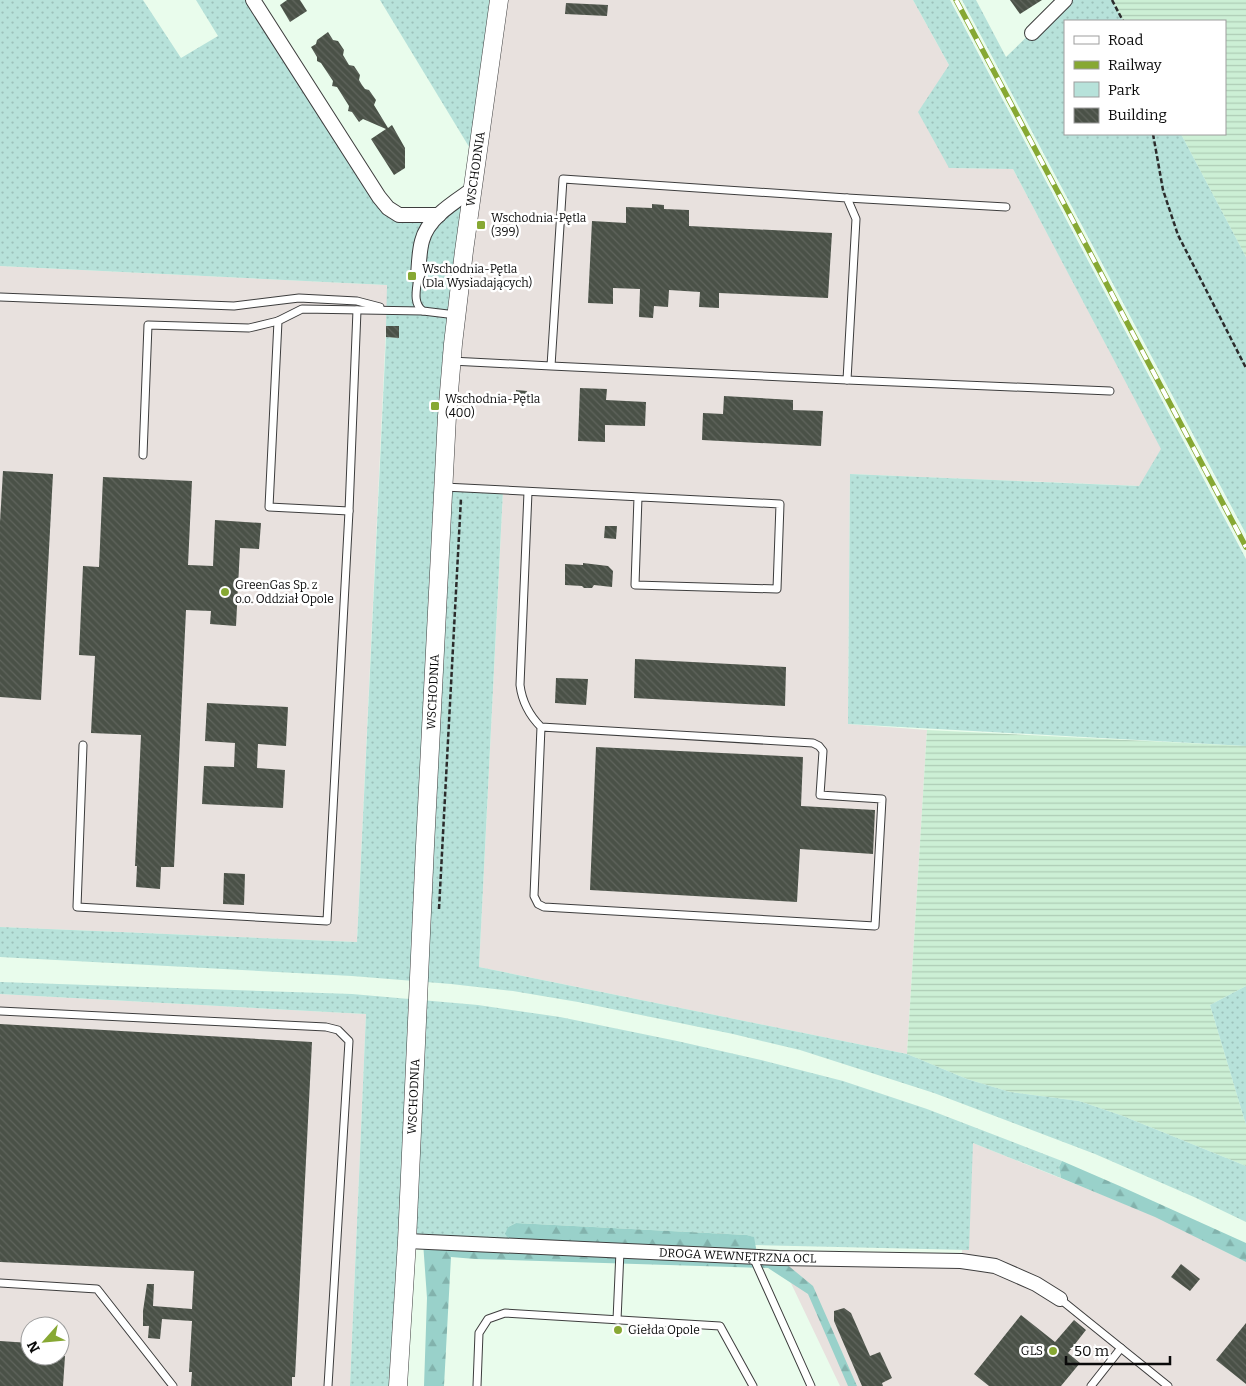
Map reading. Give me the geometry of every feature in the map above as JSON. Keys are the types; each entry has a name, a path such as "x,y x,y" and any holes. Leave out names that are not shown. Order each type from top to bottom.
{"street":[{"path":"253,0 379,197 388,208 399,214 439,215"},
{"name":"WSCHODNIA","path":"398,1386 407,1242 425,846 451,361 499,0"},
{"path":"1032,33 1065,0"},
{"path":"418,276 422,241 427,229 439,215 473,189"},
{"name":"DROGA WEWNĘTRZNA OCL","path":"407,1242 753,1257 961,1261 996,1266 1036,1284 1060,1298"}],"lane":[{"path":"551,366 563,179 1006,207"},
{"path":"847,198 856,219 847,380"},
{"path":"418,276 416,302 423,311"},
{"path":"0,297 234,306 299,298 357,301 387,310"},
{"path":"143,455 148,325 249,328 278,321 302,309 423,311 456,315"},
{"path":"83,745 77,907 327,921 349,511 357,310"},
{"path":"278,321 269,507 349,511"},
{"path":"451,361 1110,391"},
{"path":"443,487 780,504 777,589 635,585 638,497"},
{"path":"528,492 520,684 525,705 541,727 534,896 538,904 544,907 875,926 882,799 820,795 823,751 819,746 813,743 541,727"},
{"path":"0,1010 326,1027 338,1030 349,1041 328,1386"},
{"path":"617,1320 620,1251"},
{"path":"753,1257 811,1386"},
{"path":"0,1283 97,1289 173,1386"},
{"path":"1060,1298 1168,1386"},
{"path":"477,1386 479,1333 488,1319 505,1313 720,1326 753,1386"},
{"path":"1091,1386 1121,1348"}],"path":[{"path":"1112,0 1122,20"},
{"path":"1153,135 1163,190 1178,235 1246,368"}],"shaded area":[{"path":"499,0 913,0 949,65 949,168 1013,169 1162,449 1140,486 850,474 848,724 927,730 907,1054 479,967 503,491 443,487"},
{"path":"0,266 388,285 357,942 0,927"},
{"path":"0,994 366,1014 350,1386 0,1386"},
{"path":"973,1143 1155,1216 1246,1262 1246,1386 840,1386 779,1258 961,1261"}],"green space":[{"path":"0,0 143,0 181,58 218,36 196,0 253,0 388,208 439,215 473,189 443,487 503,490 479,967 907,1054 967,1079 1010,1092 1079,1101 1123,1116 1246,1166 1246,1222 1095,1154 934,1093 800,1050 733,1034 578,1002 513,991 451,984 352,976 0,957 0,927 357,942 386,337 399,338 399,327 386,326 387,285 0,266"},
{"path":"380,0 499,0 477,160"},
{"path":"913,0 950,0 1246,559 1246,746 848,724 850,474 1139,486 1161,449 1013,169 949,168 918,112 949,65"},
{"path":"962,0 976,0 1006,57 1065,0 1112,0 1122,20 1064,20 1064,135 1182,135 1246,257 1246,534"},
{"path":"1112,0 1246,0 1246,257 1182,135 1226,135 1226,20 1122,20"},
{"path":"927,730 1246,746 1246,986 1210,1005 1246,1125 1246,1166 1123,1116 1079,1101 1010,1092 967,1079 907,1054"},
{"path":"0,982 352,994 478,1005 560,1017 677,1041 843,1081 927,1109 1062,1161 1059,1167 1061,1178 973,1143 969,1250 755,1245 753,1237 747,1235 516,1223 508,1227 515,1246 407,1242 398,1386 350,1386 366,1014 0,994"},
{"path":"1246,986 1246,1125 1210,1005"},
{"path":"1062,1161 1246,1243 1246,1262 1155,1217 1061,1178 1059,1167"},
{"path":"516,1223 747,1235 754,1237 756,1248 753,1257 779,1258 813,1286 857,1386 848,1386 808,1294 768,1268 451,1257 444,1386 424,1386 427,1298 423,1242 514,1245 505,1234 508,1227"}],"building":[{"path":"287,0 300,0 307,11 290,22 280,5"},
{"path":"1010,0 1042,0 1020,14"},
{"path":"566,3 608,5 607,16 565,14"},
{"path":"328,32 333,40 338,41 344,50 343,55 349,65 354,66 360,75 359,80 362,85 365,89 369,90 376,100 374,105 388,128 392,125 405,148 405,168 394,175 371,139 386,129 363,119 359,122 352,112 348,111 349,106 337,87 332,86 333,81 321,63 317,61 317,57 311,47"},
{"path":"652,204 664,205 664,209 689,210 689,226 832,233 828,298 719,293 719,308 699,307 700,292 669,290 668,307 654,306 653,318 639,317 640,289 613,288 613,304 588,303 592,221 626,223 626,207 652,208"},
{"path":"386,326 399,326 399,338 386,337"},
{"path":"580,388 607,389 606,400 646,402 645,426 605,425 605,442 578,441"},
{"path":"516,390 527,391 526,401 516,401"},
{"path":"724,396 793,400 793,410 823,411 821,446 702,440 703,413 723,414"},
{"path":"3,471 53,474 41,700 0,697 0,522"},
{"path":"103,477 192,481 188,565 213,566 215,520 261,523 259,549 240,548 236,626 210,624 211,611 186,610 174,867 161,867 160,889 136,887 137,866 135,866 141,735 91,733 95,656 79,655 83,566 99,567"},
{"path":"605,526 617,526 616,539 604,538"},
{"path":"583,563 608,566 613,571 612,587 594,585 592,588 584,588 582,586 565,585 565,564 583,565"},
{"path":"635,659 786,667 785,706 634,698"},
{"path":"556,678 588,679 586,705 555,703"},
{"path":"207,703 288,707 286,746 258,744 257,768 285,770 283,808 202,804 204,766 234,767 235,743 205,741"},
{"path":"596,747 803,757 801,806 875,810 873,854 800,849 797,902 590,890"},
{"path":"224,873 245,874 244,905 223,904"},
{"path":"0,1024 312,1042 295,1377 292,1377 292,1386 191,1386 192,1372 189,1372 192,1321 162,1319 160,1339 148,1338 149,1326 143,1326 147,1284 154,1284 153,1306 192,1309 194,1271 0,1262"},
{"path":"1181,1264 1200,1279 1190,1291 1171,1277"},
{"path":"844,1308 851,1313 870,1356 880,1352 892,1378 882,1383 883,1386 862,1386 834,1321 834,1311"},
{"path":"1021,1315 1055,1342 1074,1320 1086,1330 1068,1353 1080,1363 1061,1386 989,1386 974,1374"},
{"path":"1246,1323 1246,1384 1216,1360"},
{"path":"0,1341 20,1342 20,1366 64,1366 63,1386 0,1386"}],"railway":[{"path":"956,0 1246,547"}],"place":[{"name":"Wschodnia-Pętla (399)","path":"481,225"},
{"name":"Wschodnia-Pętla (Dla Wysiadających)","path":"412,276"},
{"name":"Wschodnia-Pętla (400)","path":"435,406"},
{"name":"GreenGas Sp. z o.o. Oddział Opole","path":"225,592"},
{"name":"Giełda Opole","path":"618,1330"},
{"name":"GLS","path":"1053,1351"}]}
